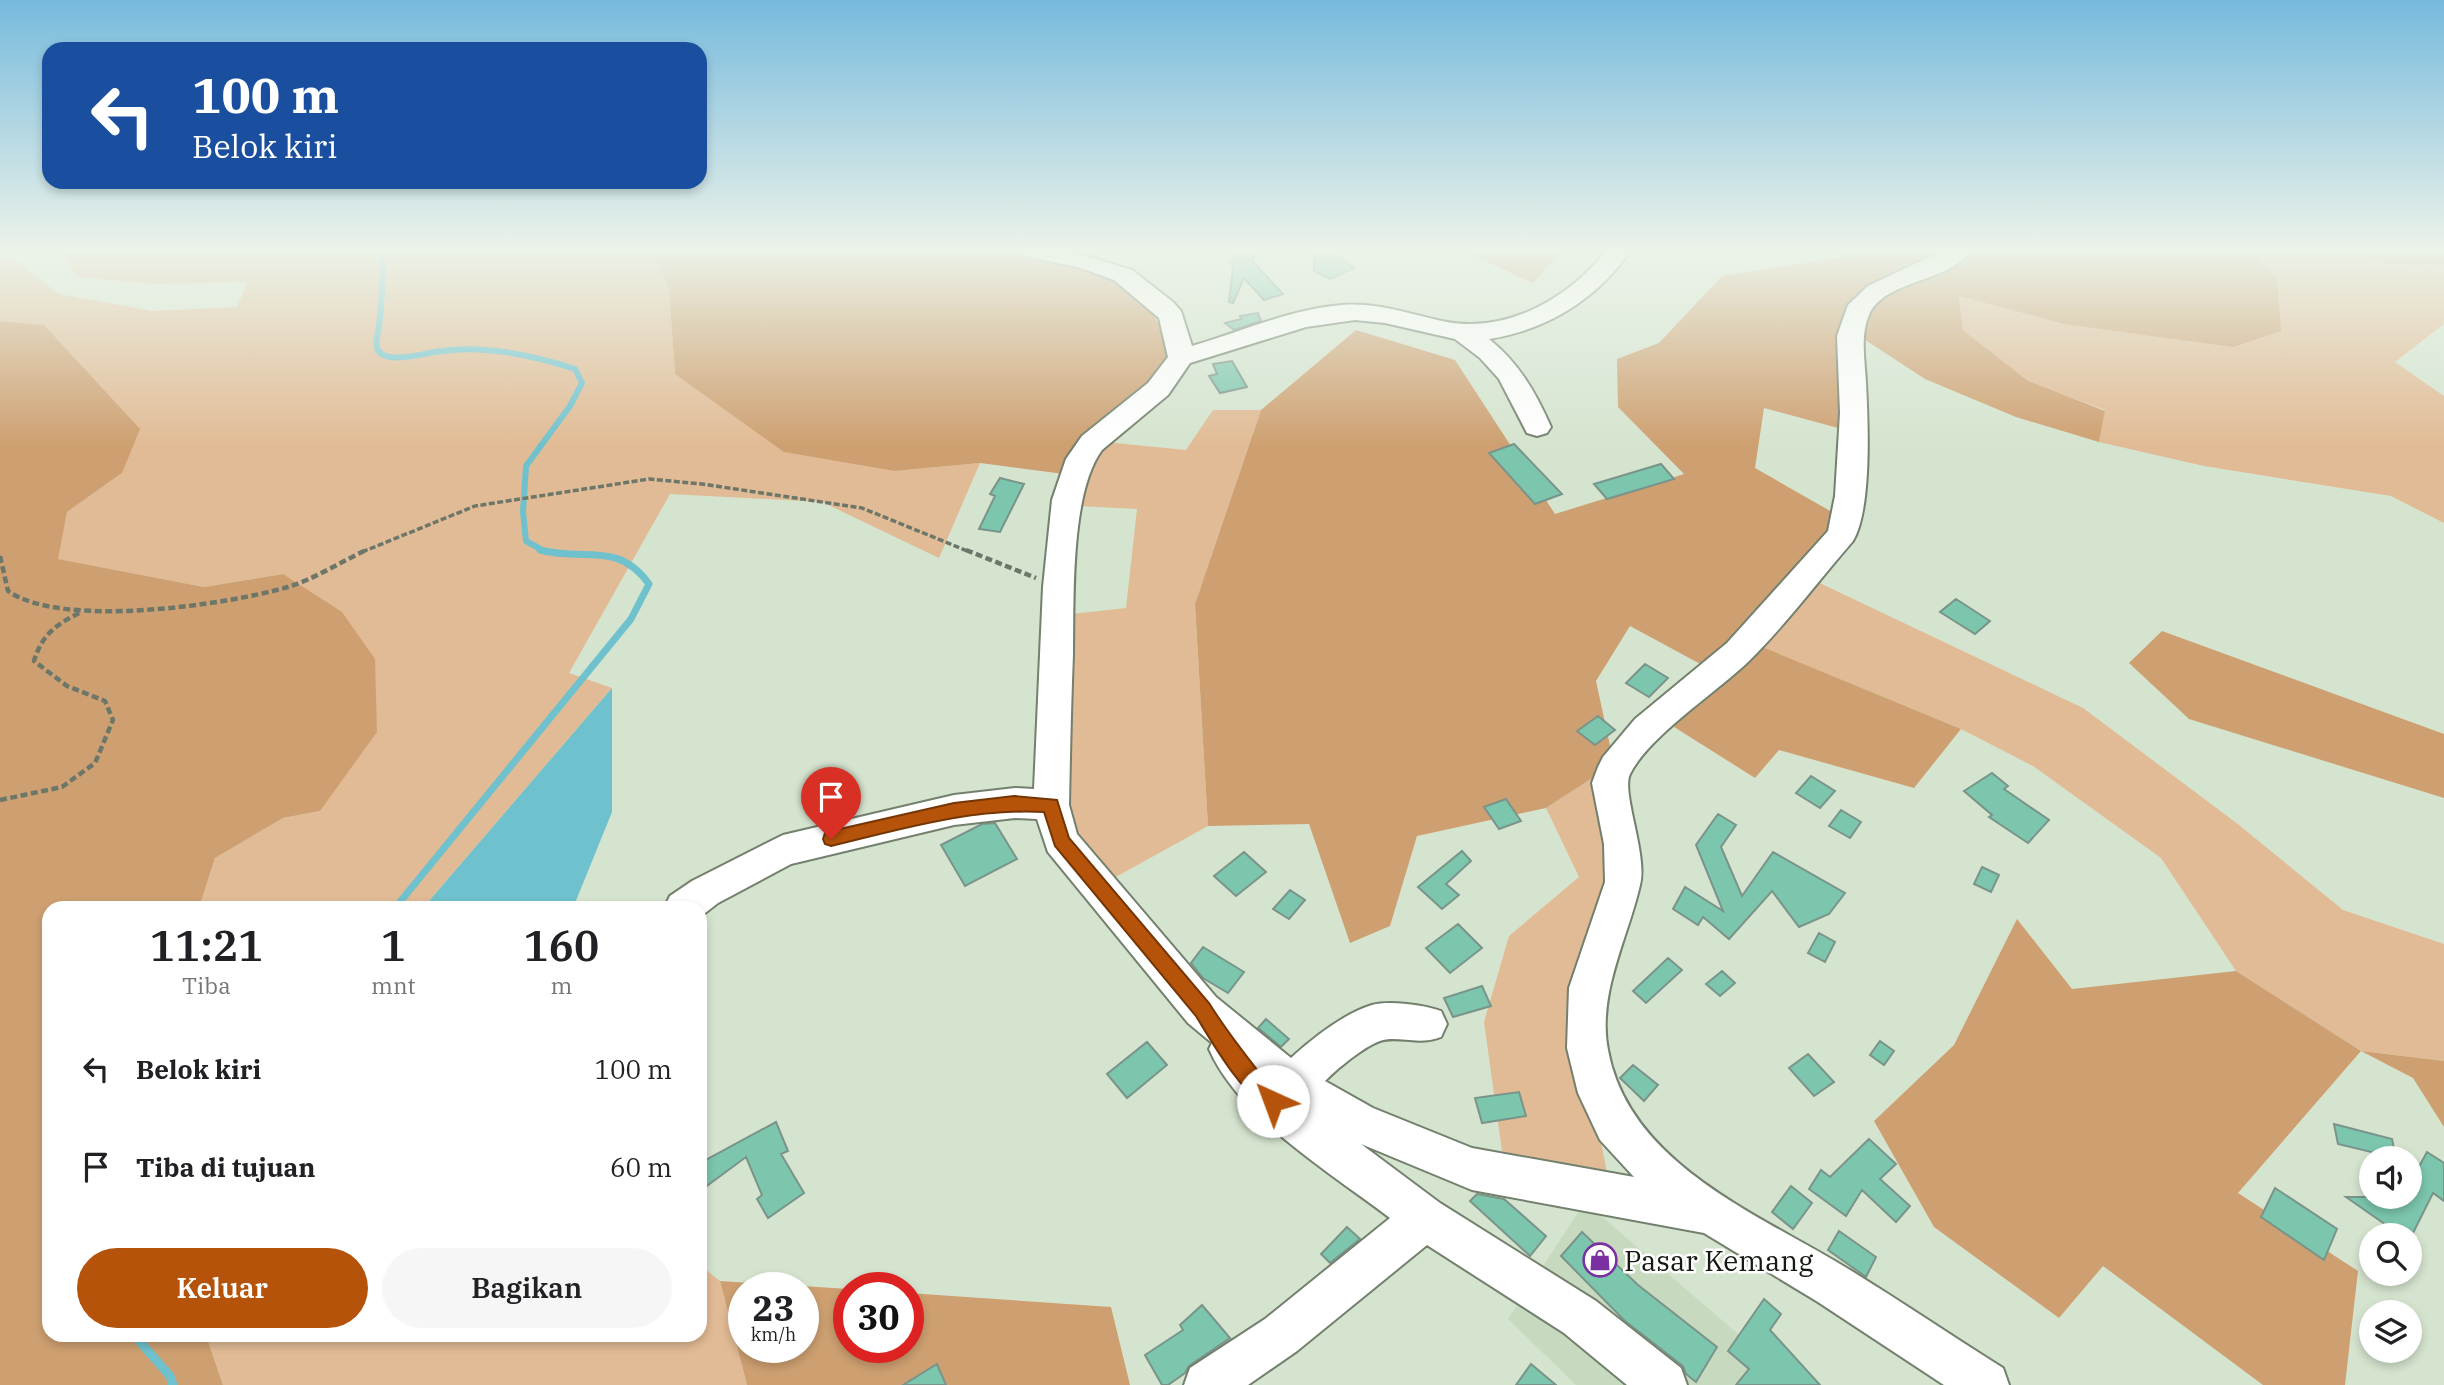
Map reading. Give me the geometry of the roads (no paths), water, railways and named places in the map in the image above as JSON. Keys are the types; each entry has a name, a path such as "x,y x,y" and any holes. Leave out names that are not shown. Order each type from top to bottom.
{"street":[{"path":"1171,316 1181,357"},
{"path":"1324,316 1181,357 1158,389 1092,443 1080,459 1068,500 1059,587 1051,805 1061,841 1202,1010 1258,1087 1289,1115 1426,1218 1580,1317 1664,1385"},
{"path":"1379,316 1400,317 1462,332 1511,327 1541,316"},
{"path":"1856,316 1850,337 1854,413 1850,496 1842,534 1738,652 1647,729 1615,768 1610,783 1622,844 1623,882 1589,988 1587,1048 1599,1093 1615,1126 1672,1187 1834,1286 1986,1385"},
{"path":"1462,332 1488,349 1519,385 1537,427"},
{"path":"693,901 783,850 954,810 1014,803 1051,805"},
{"path":"1202,1010 1292,1084 1358,1122 1472,1170 1711,1213"},
{"path":"1292,1084 1323,1055 1375,1022 1427,1024"},
{"path":"1212,1384 1281,1335 1426,1218"}],"water":[{"path":"612,688 612,812 576,901 429,901"}],"waterway":[{"path":"380,316 376,343 381,354 388,357 475,349 527,356 575,369 582,383 570,406 526,466 523,512 526,541 544,551"},
{"path":"401,901 631,619 649,584 637,570 612,557 544,551"},
{"path":"140,1342 170,1376 173,1385"}],"place":[{"name":"Pasar Kemang","path":"1600,1260"}]}
